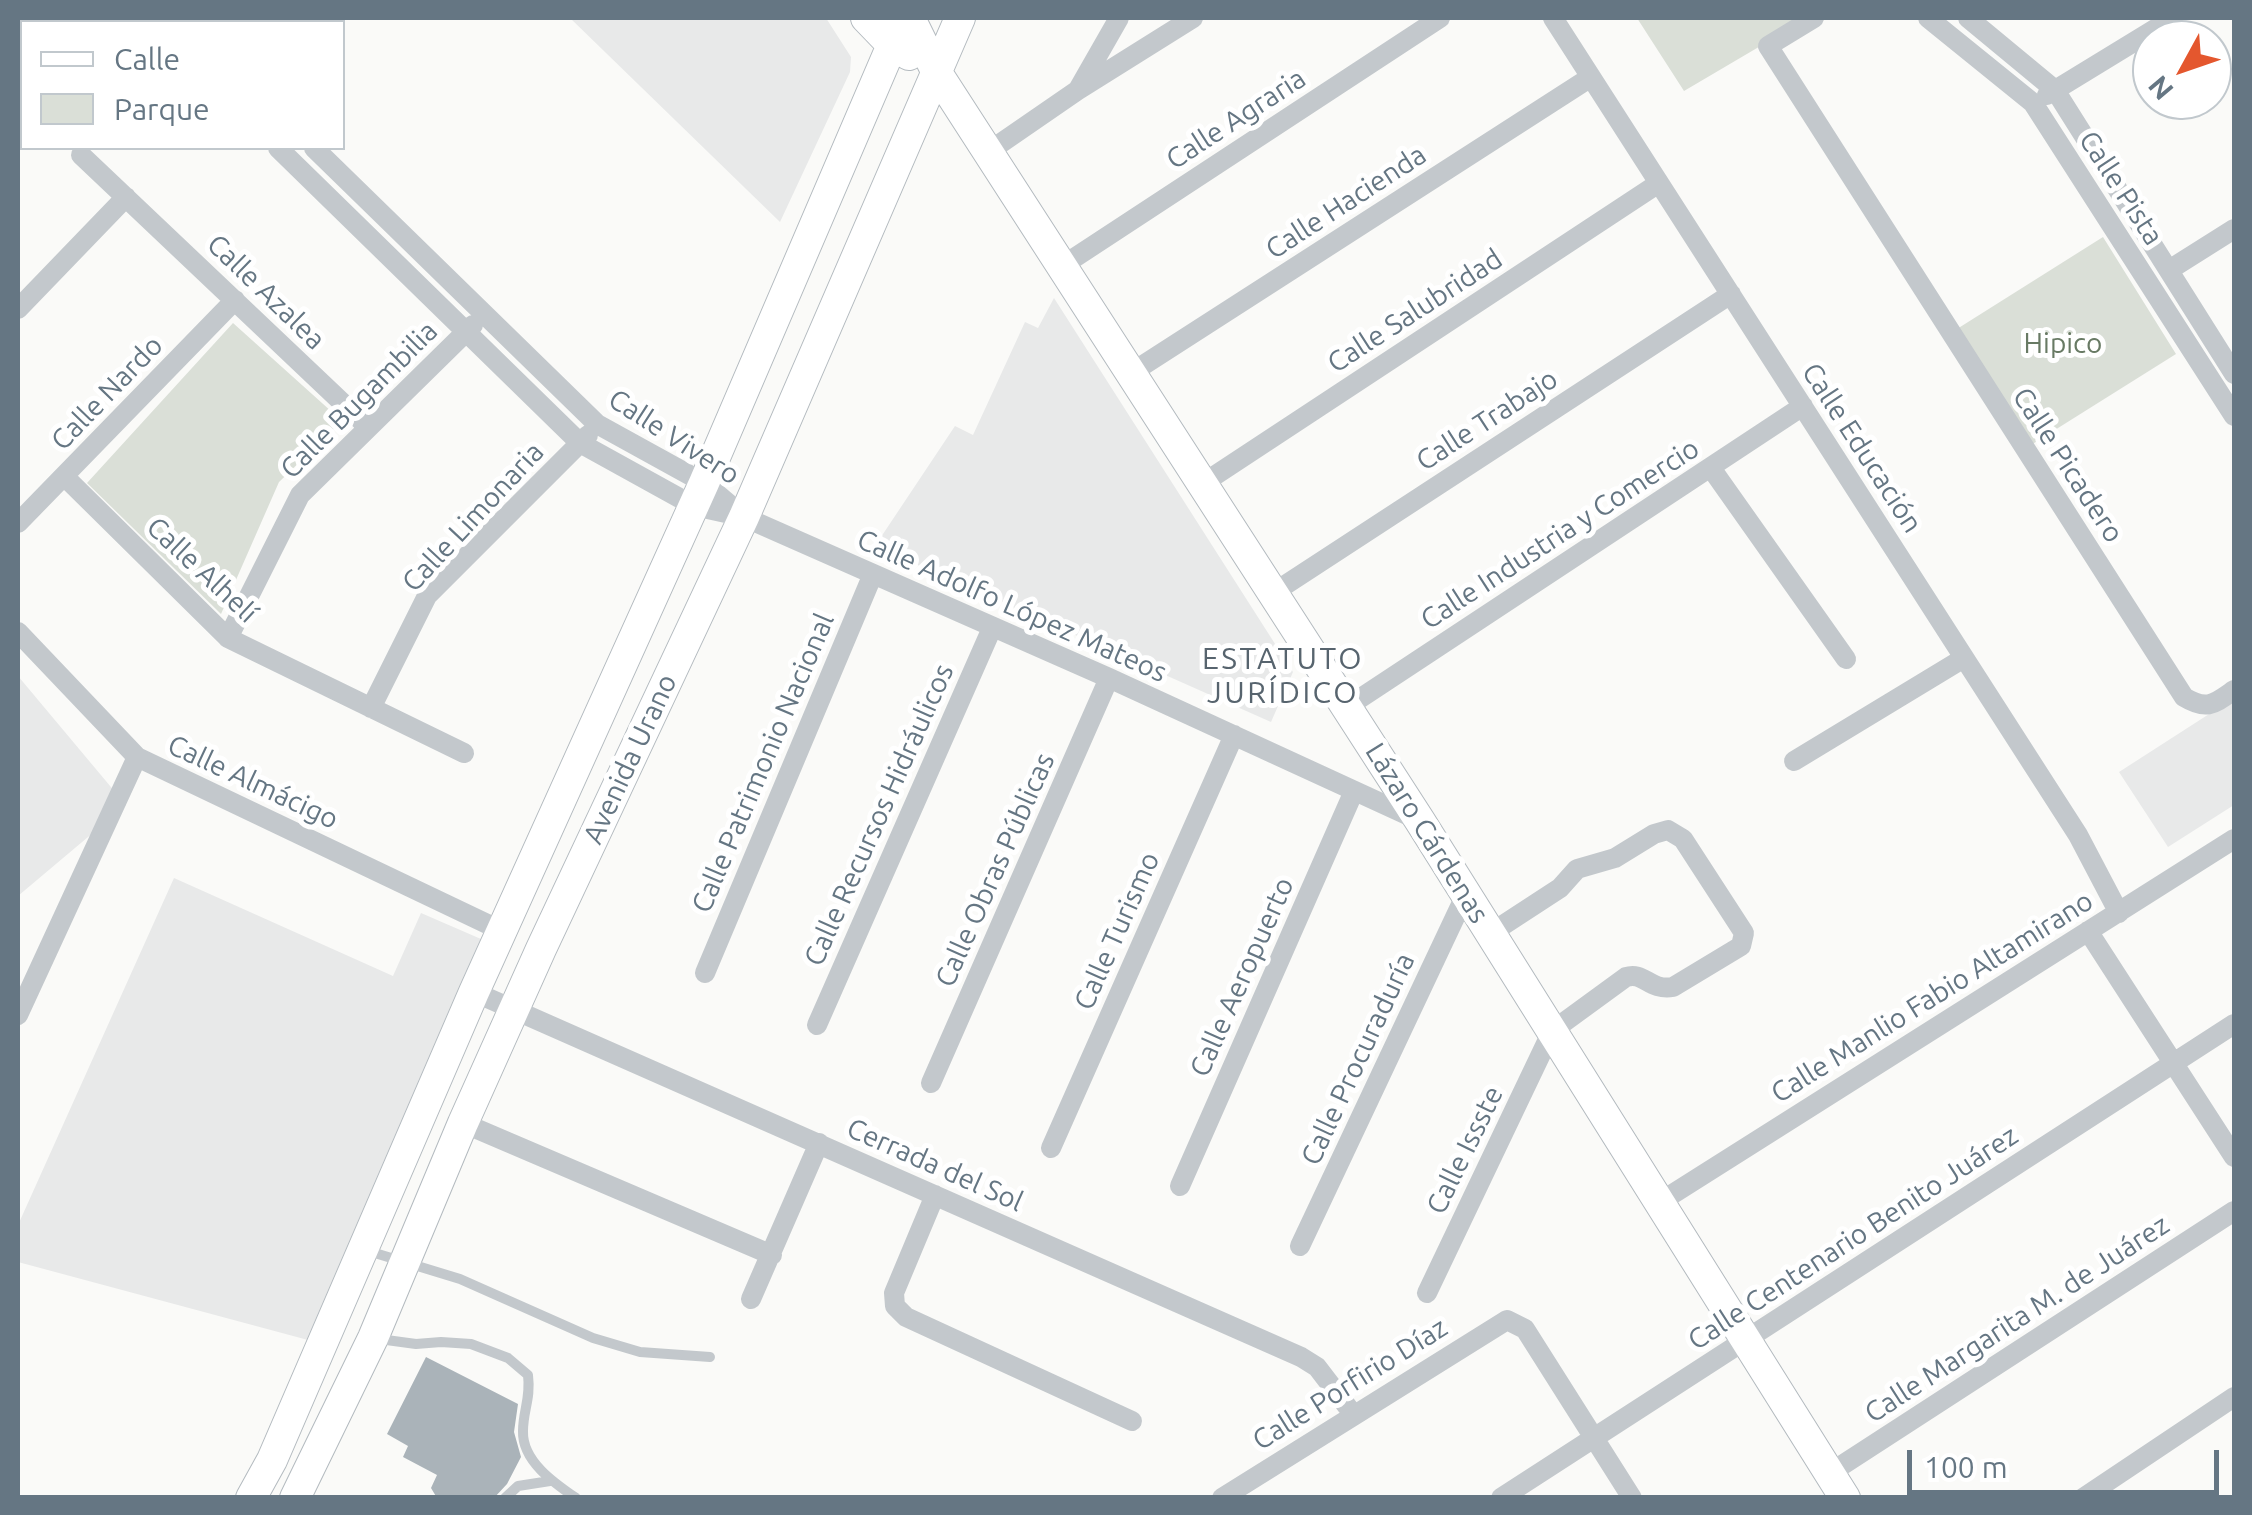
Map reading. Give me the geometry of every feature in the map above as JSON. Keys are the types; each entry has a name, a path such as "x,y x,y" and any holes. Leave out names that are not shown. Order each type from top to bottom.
{"main road":[{"path":"866,18 892,45 937,73"},
{"name":"Avenida Urano","path":"251,1498 272,1460 474,992 699,494 892,45 909,18"},
{"name":"Lázaro Cárdenas","path":"909,18 937,73 1420,821 1838,1485"},
{"name":"Avenida Urano","path":"295,1498 366,1351 514,1010 744,517 960,18"},
{"path":"802,255 850,275"},
{"path":"322,1347 366,1351"}],"street":[{"path":"1078,90 1119,18"},
{"path":"988,152 1193,18"},
{"name":"Calle Agraria","path":"1062,266 1440,18"},
{"name":"Calle Educación","path":"1553,18 2078,835 2118,913"},
{"name":"Calle Picadero","path":"1814,18 1768,46 2184,697 2198,706 2214,704 2234,690"},
{"name":"Calle Pista","path":"1928,18 2034,103 2234,416"},
{"name":"Calle Pista","path":"1968,18 2055,90 2234,374"},
{"path":"2034,103 2174,18"},
{"name":"Calle Hacienda","path":"1131,373 1591,77"},
{"name":"Calle Vivero","path":"316,150 598,424 699,494"},
{"name":"Calle Vivero","path":"289,151 360,228 580,443 744,517"},
{"name":"Calle Azalea","path":"81,155 368,428"},
{"name":"Calle Salubridad","path":"1202,484 1658,184"},
{"path":"18,308 126,197"},
{"path":"360,228 378,209"},
{"path":"2169,270 2234,229"},
{"name":"Calle Trabajo","path":"1273,593 1731,294"},
{"name":"Calle Nardo","path":"18,523 235,300"},
{"name":"Calle Bugambilia","path":"228,638 300,495 484,314"},
{"name":"Calle Industria y Comercio","path":"1347,707 1803,406"},
{"name":"Calle Limonaria","path":"372,708 427,596 598,424"},
{"path":"1711,468 1846,658"},
{"name":"Calle Alhelí","path":"64,477 228,638 464,753"},
{"name":"Calle Adolfo López Mateos","path":"744,517 1420,821"},
{"name":"Calle Patrimonio Nacional","path":"705,973 873,574"},
{"name":"Calle Recursos Hidráulicos","path":"817,1025 992,628"},
{"name":"Calle Almácigo","path":"18,632 136,757 502,931"},
{"path":"1794,761 1964,658"},
{"name":"Calle Obras Públicas","path":"930,1083 1109,678"},
{"name":"Calle Turismo","path":"1051,1148 1234,735"},
{"path":"18,1015 136,757"},
{"name":"Calle Aeropuerto","path":"1180,1186 1354,790"},
{"path":"1491,933 1560,888 1578,868 1614,858 1668,830 1683,839 1744,933 1742,946 1672,987 1652,986 1632,974 1552,1031"},
{"name":"Calle Manlio Fabio Altamirano","path":"1660,1202 2234,839"},
{"name":"Calle Procuraduría","path":"1300,1246 1466,894"},
{"path":"2088,930 2234,1157"},
{"name":"Cerrada del Sol","path":"474,992 1301,1357 1317,1367 1353,1414"},
{"name":"Calle Centenario Benito Juárez","path":"1501,1498 2234,1024"},
{"name":"Calle Issste","path":"1427,1293 1552,1031"},
{"path":"463,1123 772,1255"},
{"path":"752,1299 819,1143"},
{"path":"935,1196 894,1293 895,1306 906,1317 1132,1421"},
{"name":"Calle Margarita M. de Juárez","path":"1838,1485 2234,1211"},
{"name":"Calle Porfirio Díaz","path":"1222,1498 1507,1320 1524,1329 1594,1437"},
{"path":"2083,1498 2234,1398"},
{"path":"1594,1437 1632,1498"}],"lane":[{"path":"363,1250 460,1279 592,1338 640,1352 710,1357"},
{"path":"366,1351 441,1342 471,1344 508,1358 528,1375 530,1394 522,1433 527,1452 550,1481 576,1498"},
{"path":"506,1498 518,1486 550,1481"}],"shaded area":[{"path":"570,18 826,18 851,57 850,72 780,222"},
{"path":"1054,298 1293,672 1271,722 875,546 955,426 973,435 1025,322 1038,328"},
{"path":"18,676 126,805 18,896"},
{"path":"2234,698 2234,805 2168,847 2119,772"},
{"path":"174,878 393,976 421,913 481,939 308,1340 18,1262 18,1225"}],"green space":[{"path":"1637,18 1808,18 1684,91"},
{"name":"Hipico","path":"2103,237 2176,354 2023,450 1949,334"},
{"path":"233,323 342,421 279,482 221,614 87,483"}],"building":[{"path":"426,1357 518,1404 514,1432 521,1457 507,1484 494,1498 437,1498 431,1488 437,1475 403,1457 408,1446 387,1434"}],"district":[{"name":"ESTATUTO JURÍDICO","path":"1283,676"}]}
